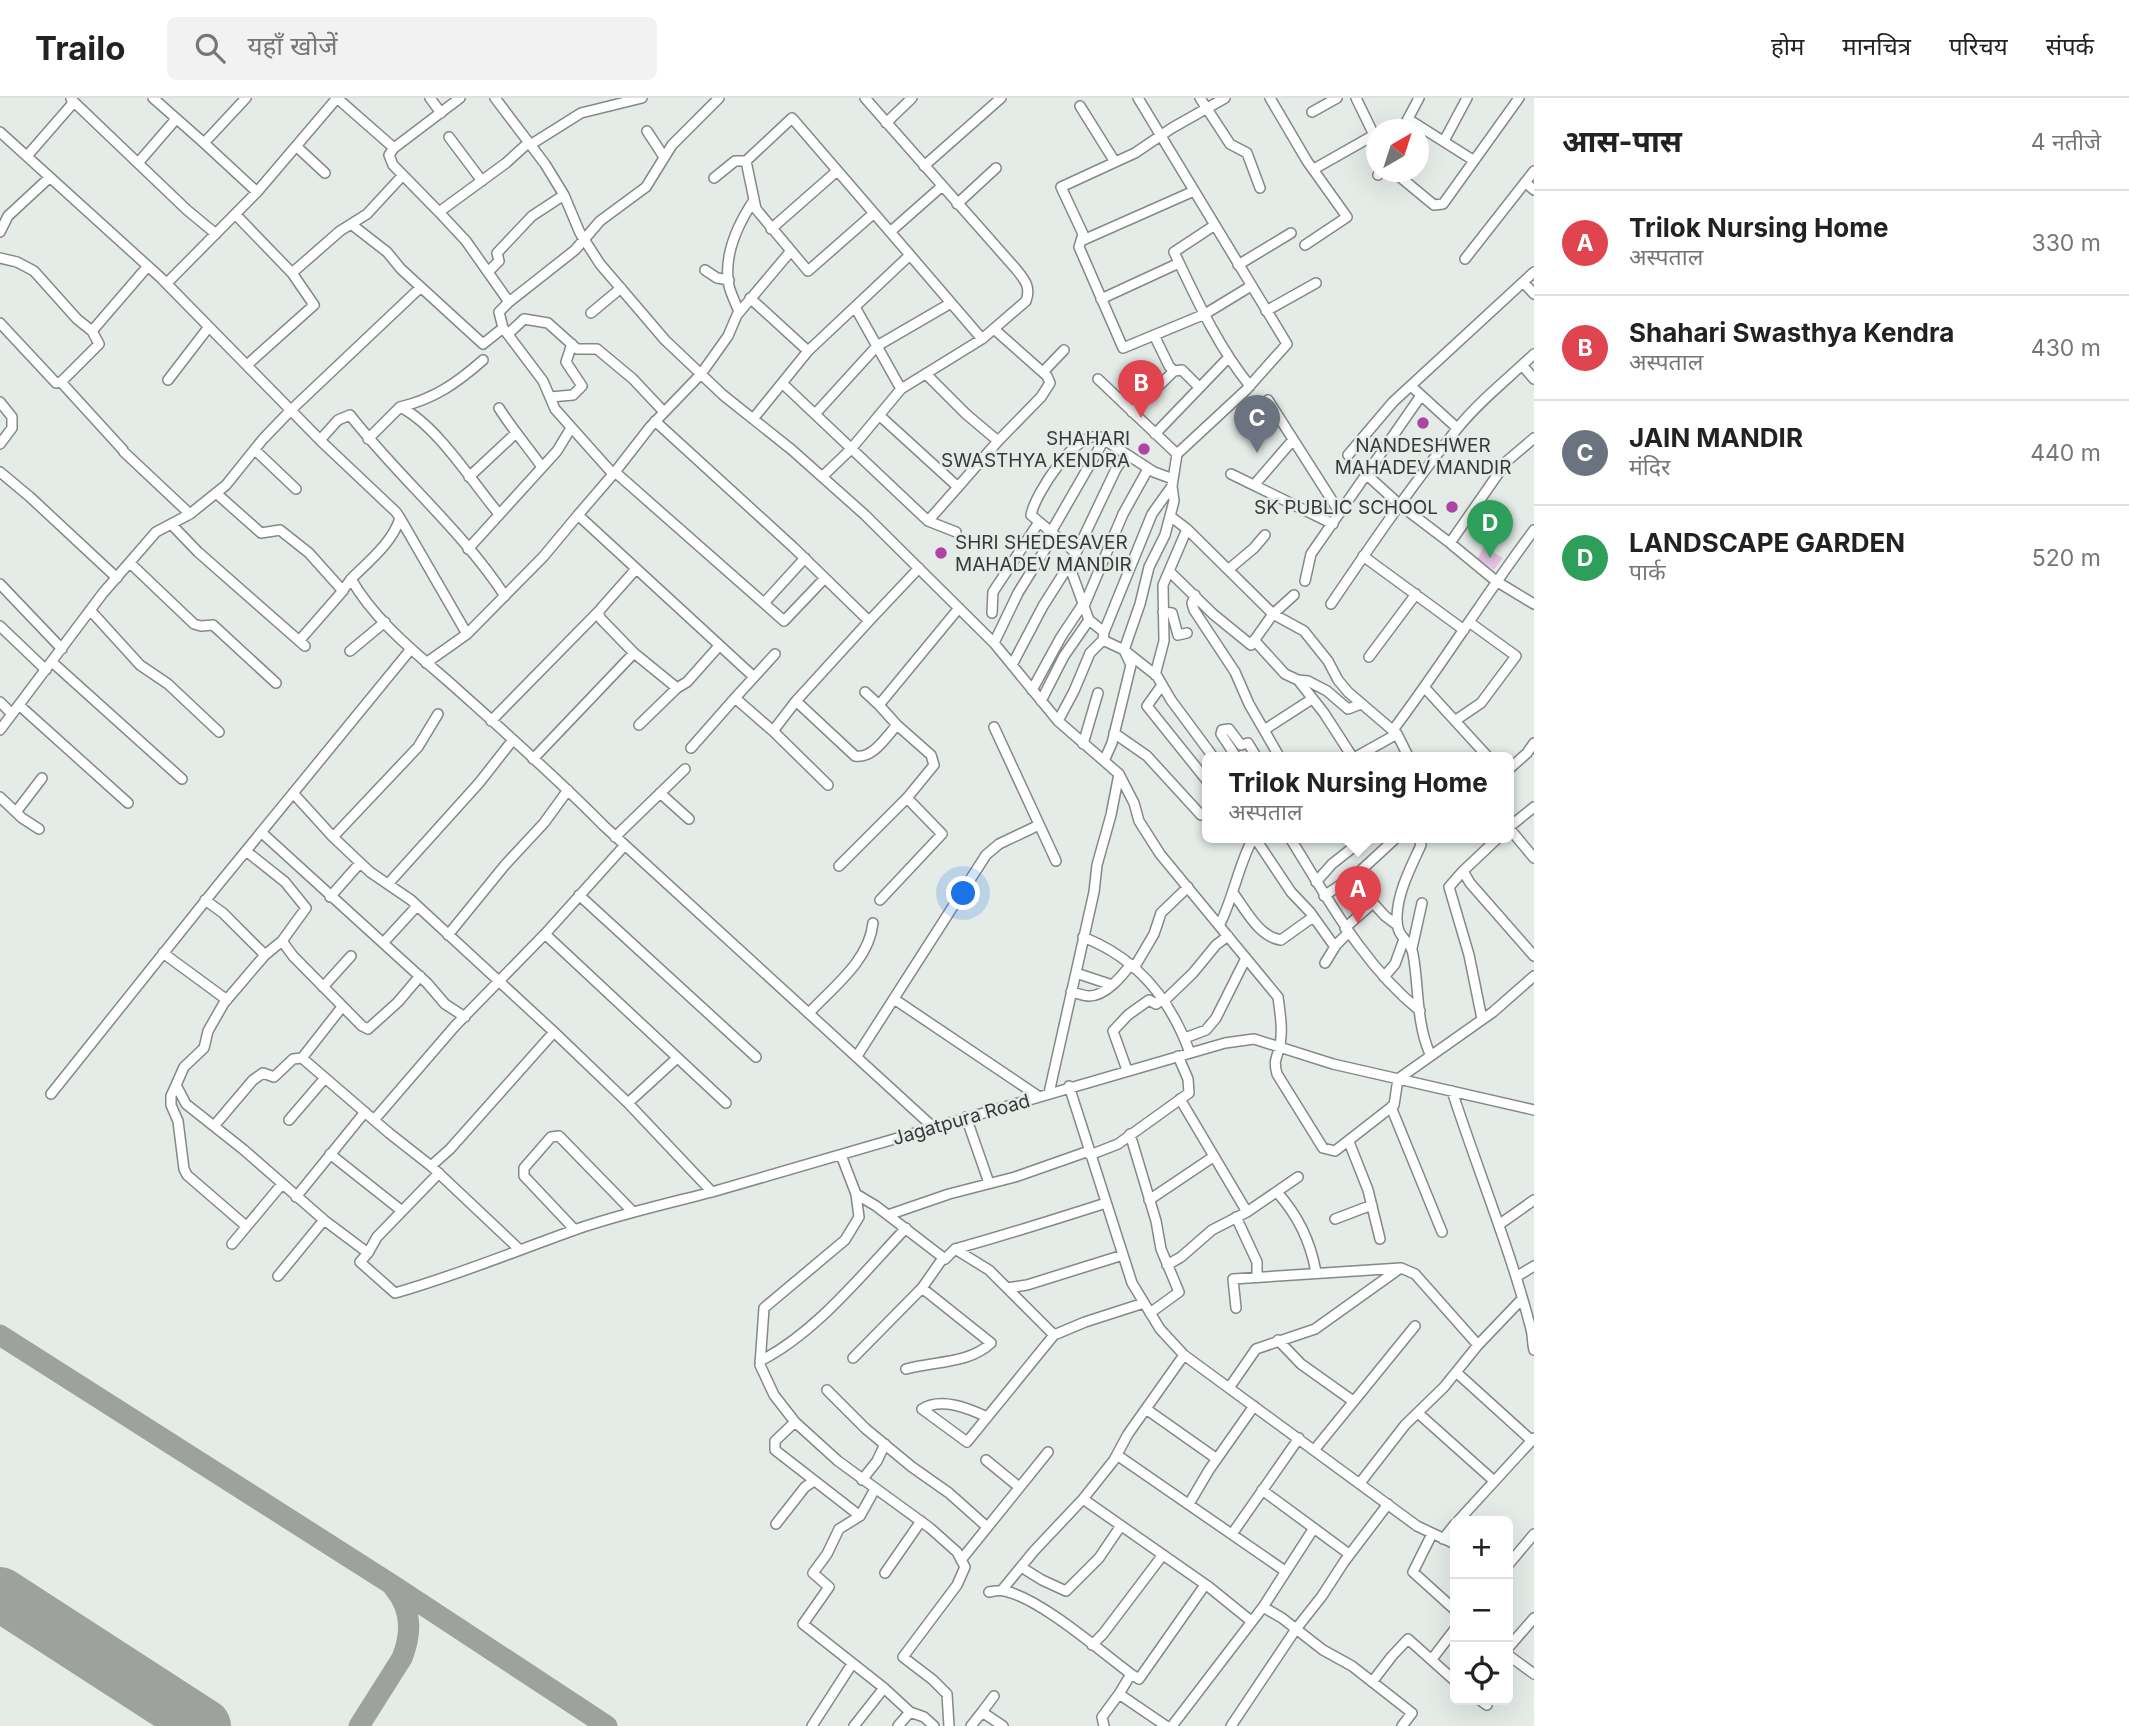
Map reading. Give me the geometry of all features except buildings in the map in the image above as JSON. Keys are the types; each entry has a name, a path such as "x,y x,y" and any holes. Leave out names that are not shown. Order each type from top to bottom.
{"street":[{"path":"153,98 257,192"},
{"path":"204,143 246,98"},
{"path":"167,283 257,192 337,98 394,148"},
{"path":"430,98 440,113"},
{"path":"460,98 394,148 389,155 393,165 466,241 509,302"},
{"path":"495,98 545,164 600,264 665,340 753,419 823,476 990,640 1058,721 1119,774 1134,803 1139,821 1160,854 1278,997 1282,1022 1280,1046 1274,1062 1277,1074 1321,1145 1327,1150 1335,1151 1349,1142 1394,1105 1398,1079 1482,1020 1534,976"},
{"path":"592,98 597,108"},
{"path":"439,212 529,144 581,113 642,98"},
{"path":"719,98 672,145 646,187 600,221 585,241 499,312 505,331 543,381 555,410 571,428 614,473 784,621 825,578"},
{"path":"823,476 851,449 901,389 982,339 1026,301 1029,293 1027,283 864,98"},
{"path":"886,123 912,98"},
{"path":"924,166 1001,98"},
{"path":"1104,761 1131,665 1124,650 1149,567 1165,535 1174,501 1173,482 1177,454 1250,386 1287,345 1138,98"},
{"path":"1200,98 1230,144 1247,153 1260,188"},
{"path":"1225,98 1135,153 1061,187 1083,234 1079,247 1124,348 1205,314 1251,286"},
{"path":"1270,98 1307,161 1347,217 1305,245"},
{"path":"1312,112 1337,98"},
{"path":"1356,98 1366,119"},
{"path":"1408,119 1419,98"},
{"path":"1444,141 1467,98"},
{"path":"1406,182 1434,205 1446,201 1519,98"},
{"path":"27,156 72,100 187,210 216,233"},
{"path":"1080,106 1115,162"},
{"path":"714,178 735,162 746,161 792,118 982,339"},
{"path":"138,163 176,119"},
{"path":"647,131 664,157"},
{"path":"0,132 167,283 208,328 248,364 320,440 396,512 467,634"},
{"path":"1429,132 1473,160"},
{"path":"449,136 482,181"},
{"path":"1314,169 1366,142"},
{"path":"296,146 325,173"},
{"path":"746,161 756,209 808,271 873,214"},
{"path":"957,204 996,168"},
{"path":"771,229 837,171"},
{"path":"1465,259 1534,171"},
{"path":"292,273 340,231 367,214 403,175"},
{"path":"0,232 8,216 49,178"},
{"path":"1525,182 1534,190"},
{"path":"890,232 941,187"},
{"path":"1081,241 1194,191"},
{"path":"488,272 499,261 497,253 532,216 564,195"},
{"path":"739,312 729,280 729,258 739,222 754,201"},
{"path":"235,214 292,273 314,305 248,364"},
{"path":"351,224 387,252 421,288 483,344 524,319 548,323 577,349 597,349 633,379 664,412"},
{"path":"1215,225 1174,252 1229,357 1250,386"},
{"path":"1238,265 1292,233"},
{"path":"426,663 467,634 543,557 655,421 701,374 728,336 739,312 790,252"},
{"path":"753,419 808,351 910,255"},
{"path":"0,258 17,262 34,271 77,319 92,331 99,344 61,382 56,383 0,323"},
{"path":"1101,299 1179,263"},
{"path":"92,331 148,265"},
{"path":"705,270 717,278 729,280"},
{"path":"1348,455 1393,401 1534,272"},
{"path":"1523,282 1534,294"},
{"path":"1266,311 1316,283"},
{"path":"0,730 90,610 156,533 190,514 226,485 291,410 421,288"},
{"path":"591,313 621,288"},
{"path":"750,298 808,351"},
{"path":"817,413 877,346 951,303"},
{"path":"855,307 901,389"},
{"path":"168,380 208,328"},
{"path":"928,521 1048,389 1050,379 994,328"},
{"path":"1154,335 1174,371"},
{"path":"550,397 573,395 582,386 566,362 572,344"},
{"path":"1043,372 1064,350"},
{"path":"1331,604 1418,477 1440,453 1457,428 1534,354"},
{"path":"1155,433 1229,357"},
{"path":"369,439 400,407 439,395 483,360"},
{"path":"1522,365 1534,379"},
{"path":"1132,412 1174,371 1182,370 1199,387"},
{"path":"926,374 998,441"},
{"path":"1098,379 1177,454"},
{"path":"61,382 124,451 190,514"},
{"path":"782,383 817,413 928,521 956,533"},
{"path":"1411,386 1457,428"},
{"path":"1305,581 1311,554 1420,397"},
{"path":"1268,400 1340,513"},
{"path":"0,402 12,417 12,428 0,444"},
{"path":"400,407 415,415 499,514"},
{"path":"499,408 542,467"},
{"path":"320,440 338,420 350,415 493,577 505,596"},
{"path":"879,415 958,487"},
{"path":"655,421 805,558 869,621"},
{"path":"468,549 557,451 571,428"},
{"path":"469,477 516,433"},
{"path":"1076,553 1031,515 1045,484 1076,444 1094,435 1173,482"},
{"path":"1450,543 1507,461 1534,438"},
{"path":"990,640 1104,440"},
{"path":"1255,484 1292,441"},
{"path":"255,450 296,489"},
{"path":"1012,665 1043,606 1076,553 1126,454"},
{"path":"1032,690 1061,637 1084,605 1123,514 1148,469"},
{"path":"0,472 117,578"},
{"path":"1231,474 1333,524"},
{"path":"1367,475 1400,505 1496,581 1534,604"},
{"path":"1058,721 1090,653 1103,636 1152,514 1173,482"},
{"path":"216,494 261,533 280,530 309,553 343,592"},
{"path":"578,515 754,677"},
{"path":"1170,516 1187,529 1273,614 1304,631 1328,661 1338,680 1361,704 1395,732 1406,752"},
{"path":"172,525 198,552 302,643 351,579 378,552 400,519"},
{"path":"992,613 993,592 1039,522"},
{"path":"1156,675 1163,650 1163,585 1187,529"},
{"path":"1363,752 1395,732 1496,581 1534,530"},
{"path":"1229,569 1265,535"},
{"path":"1363,556 1416,594 1516,656 1481,703 1456,720"},
{"path":"765,602 805,558"},
{"path":"130,563 194,624 213,625 276,683"},
{"path":"1069,565 1089,620 1103,636 1156,675 1210,752"},
{"path":"773,731 796,701 919,568"},
{"path":"491,721 598,612 636,569"},
{"path":"1169,571 1213,614 1251,645 1273,614 1294,596"},
{"path":"351,579 385,622 411,649 933,1126"},
{"path":"0,583 62,649"},
{"path":"1369,657 1416,594"},
{"path":"1195,595 1192,603 1194,611 1240,681 1248,704 1277,752"},
{"path":"90,610 141,665 168,684 219,732"},
{"path":"598,612 601,619 634,653 677,688"},
{"path":"879,705 962,612"},
{"path":"1163,612 1172,614 1178,635 1187,633"},
{"path":"1041,701 1064,656 1089,620"},
{"path":"350,651 385,622"},
{"path":"0,626 182,779"},
{"path":"1254,640 1285,674 1308,681 1327,691 1348,709 1361,704"},
{"path":"639,725 677,688 687,682 719,646"},
{"path":"51,1094 205,900 411,649"},
{"path":"533,759 634,653"},
{"path":"691,747 775,654"},
{"path":"1298,680 1349,752"},
{"path":"1162,685 1147,706 1202,775"},
{"path":"1425,688 1484,752"},
{"path":"839,866 906,798 934,765 931,755 865,692"},
{"path":"1083,744 1098,693"},
{"path":"735,698 828,785"},
{"path":"1264,730 1312,699"},
{"path":"796,701 855,756 870,754 897,725"},
{"path":"0,702 12,714"},
{"path":"19,705 128,803"},
{"path":"333,837 418,747 438,714"},
{"path":"994,727 1056,861"},
{"path":"1233,752 1221,734 1222,730 1229,729 1241,745 1248,743 1253,752"},
{"path":"1114,733 1147,756 1201,815"},
{"path":"388,884 479,783 512,741"},
{"path":"1514,765 1534,743"},
{"path":"615,837 685,769"},
{"path":"1049,1093 1119,774"},
{"path":"16,812 42,778"},
{"path":"448,935 505,865 544,823 568,790"},
{"path":"293,793 360,863 417,906 554,1032 628,1103 712,1192"},
{"path":"660,793 689,819"},
{"path":"0,797 39,829"},
{"path":"880,901 942,834 906,798"},
{"path":"1514,822 1534,807"},
{"path":"857,1056 986,855 999,844 1039,825"},
{"path":"1514,830 1534,858"},
{"path":"261,832 420,976 445,1004 465,1017"},
{"path":"1220,924 1233,893 1237,872 1250,843"},
{"path":"1255,843 1335,947"},
{"path":"1293,843 1347,931 1396,991 1420,1011"},
{"path":"1316,882 1332,864 1359,843"},
{"path":"1324,896 1358,873 1391,843"},
{"path":"1412,948 1398,932 1399,897 1420,843"},
{"path":"1482,1020 1469,955 1448,887 1493,843"},
{"path":"374,1119 625,845"},
{"path":"246,850 285,882 306,908 282,941 265,955 227,1000 208,1031 204,1048 184,1067 171,1105 178,1121 184,1170 187,1175 246,1227"},
{"path":"331,897 360,863"},
{"path":"1463,871 1470,883 1534,956"},
{"path":"1071,992 1090,996 1101,992 1121,977 1154,934 1161,913 1188,887"},
{"path":"1363,892 1397,925"},
{"path":"1233,893 1259,927 1268,937 1274,939 1281,940 1313,917"},
{"path":"579,895 756,1057"},
{"path":"205,900 223,913 265,955"},
{"path":"1325,963 1347,931 1373,903"},
{"path":"1422,903 1412,948 1424,1042 1430,1054"},
{"path":"383,943 417,906"},
{"path":"808,1013 863,955 872,937 873,923"},
{"path":"545,934 726,1103"},
{"path":"1127,1070 1113,1031 1139,1006 1149,1000 1156,1004 1164,1000 1228,936"},
{"path":"1083,937 1107,947 1132,966 1164,1000 1185,1038 1190,1053"},
{"path":"1384,977 1395,964 1404,939"},
{"path":"282,941 342,1007 368,1029 398,1002 420,976"},
{"path":"163,953 227,1000"},
{"path":"323,987 351,957"},
{"path":"1185,1038 1206,1030 1216,1018 1246,958"},
{"path":"1076,972 1112,985"},
{"path":"894,999 1038,1096"},
{"path":"214,1126 253,1080 263,1073 274,1077 293,1059 302,1058 342,1007"},
{"path":"176,1085 186,1104 324,1220 368,1253 377,1237 402,1211 450,1149 554,1032"},
{"name":"Jagatpura Road","path":"368,1253 360,1262 395,1293 449,1277 575,1230 634,1212 712,1192 1069,1086 1225,1043 1254,1040 1333,1064 1534,1110"},
{"path":"888,1215 1118,1144 1189,1093 1188,1079 1178,1056"},
{"path":"302,1058 435,1169 520,1251"},
{"path":"628,1103 676,1059"},
{"path":"289,1120 325,1078"},
{"path":"1069,1086 1132,1283 1160,1329 1184,1355 1388,1504 1432,1534 1450,1542"},
{"path":"1452,1091 1479,1173 1500,1224 1533,1330 1534,1350"},
{"path":"1180,1099 1247,1212"},
{"path":"1391,1107 1442,1232"},
{"path":"296,1197 365,1112"},
{"path":"966,1117 989,1182"},
{"path":"1130,1135 1161,1249 1178,1292 1150,1313"},
{"path":"575,1230 524,1176 524,1168 551,1137 559,1136 634,1212"},
{"path":"1349,1142 1372,1205 1380,1239"},
{"path":"330,1154 402,1211"},
{"path":"841,1155 856,1194 859,1217 845,1240 764,1308 760,1361 774,1395 795,1422 862,1480 921,1521 957,1552 965,1567 957,1585 903,1657 947,1694 949,1726"},
{"path":"1149,1200 1213,1157"},
{"path":"1167,1265 1212,1230 1247,1212 1298,1177"},
{"path":"232,1244 282,1184"},
{"path":"1277,1192 1298,1218 1308,1238 1316,1272"},
{"path":"856,1194 906,1228 943,1258"},
{"path":"1500,1224 1534,1199"},
{"path":"853,1358 922,1288 943,1258 955,1249 1010,1235 1106,1203"},
{"path":"1335,1219 1372,1205"},
{"path":"1236,1217 1257,1262 1257,1277"},
{"path":"278,1276 324,1220"},
{"path":"760,1361 775,1353 836,1301 906,1228"},
{"path":"955,1249 989,1270 1054,1335"},
{"path":"1007,1288 1027,1285 1123,1255"},
{"path":"1516,1277 1534,1266"},
{"path":"1229,1388 1256,1349 1315,1329 1401,1268"},
{"path":"1236,1308 1233,1279 1401,1268 1415,1274 1478,1346"},
{"path":"906,1369 929,1363 961,1360 990,1343 922,1288"},
{"path":"1360,1483 1405,1425 1522,1299"},
{"path":"987,1417 967,1408 931,1403 922,1409 967,1442 1054,1335 1143,1303"},
{"path":"1315,1449 1415,1326"},
{"path":"1278,1340 1301,1364 1353,1401"},
{"path":"1002,1590 1083,1499 1117,1455 1184,1355"},
{"path":"1456,1372 1533,1439 1463,1516"},
{"path":"827,1390 885,1444 949,1493 986,1526"},
{"path":"1189,1504 1254,1406"},
{"path":"1146,1409 1217,1459"},
{"path":"1418,1413 1493,1480"},
{"path":"795,1422 774,1445 781,1455 859,1516"},
{"path":"1232,1534 1299,1438"},
{"path":"862,1480 877,1461 885,1444"},
{"path":"961,1560 1048,1452"},
{"path":"1117,1455 1284,1571"},
{"path":"986,1460 1019,1487"},
{"path":"776,1524 805,1487 814,1481"},
{"path":"875,1489 859,1516 839,1529 813,1573 829,1587 803,1624 910,1712 924,1717 934,1726"},
{"path":"1262,1490 1349,1554"},
{"path":"1083,1499 1251,1621"},
{"path":"1231,1726 1349,1554 1388,1504"},
{"path":"885,1573 921,1521"},
{"path":"1021,1567 1066,1591 1098,1558 1119,1527"},
{"path":"1172,1726 1263,1607 1314,1528"},
{"path":"1443,1539 1450,1531"},
{"path":"1432,1534 1413,1572 1450,1606"},
{"path":"1513,1559 1534,1534"},
{"path":"1091,1645 1103,1634 1162,1556"},
{"path":"989,1592 1002,1590 1022,1597 1139,1679 1205,1585"},
{"path":"1263,1607 1282,1618 1323,1650 1352,1666 1412,1713 1402,1726"},
{"path":"1513,1642 1534,1618"},
{"path":"1432,1659 1450,1636"},
{"path":"1372,1682 1408,1639 1450,1676"},
{"path":"1513,1659 1534,1674"},
{"path":"812,1726 852,1664"},
{"path":"1104,1726 1102,1717 1131,1674"},
{"path":"854,1726 884,1688"},
{"path":"1119,1694 1166,1726"},
{"path":"971,1726 994,1696"},
{"path":"898,1726 910,1712"},
{"path":"982,1712 1003,1726"}],"shaded area":[{"path":"1484,547 1503,558 1494,570 1477,559"}],"taxiway":[{"path":"0,1335 391,1584 607,1726"},
{"path":"359,1726 402,1658 408,1639 407,1613 394,1588"}],"runway":[{"path":"0,1594 204,1726"}],"place":[{"name":"Shahari Swasthya Kendra","path":"1141,418"},
{"name":"NANDESHWER MAHADEV MANDIR","path":"1423,423"},
{"name":"SHAHARI SWASTHYA KENDRA","path":"1144,449"},
{"name":"JAIN MANDIR","path":"1257,453"},
{"name":"SK PUBLIC SCHOOL","path":"1452,507"},
{"name":"SHRI SHEDESAVER MAHADEV MANDIR","path":"941,553"},
{"name":"LANDSCAPE GARDEN","path":"1490,558"},
{"name":"Trilok Nursing Home","path":"1358,924"}]}
